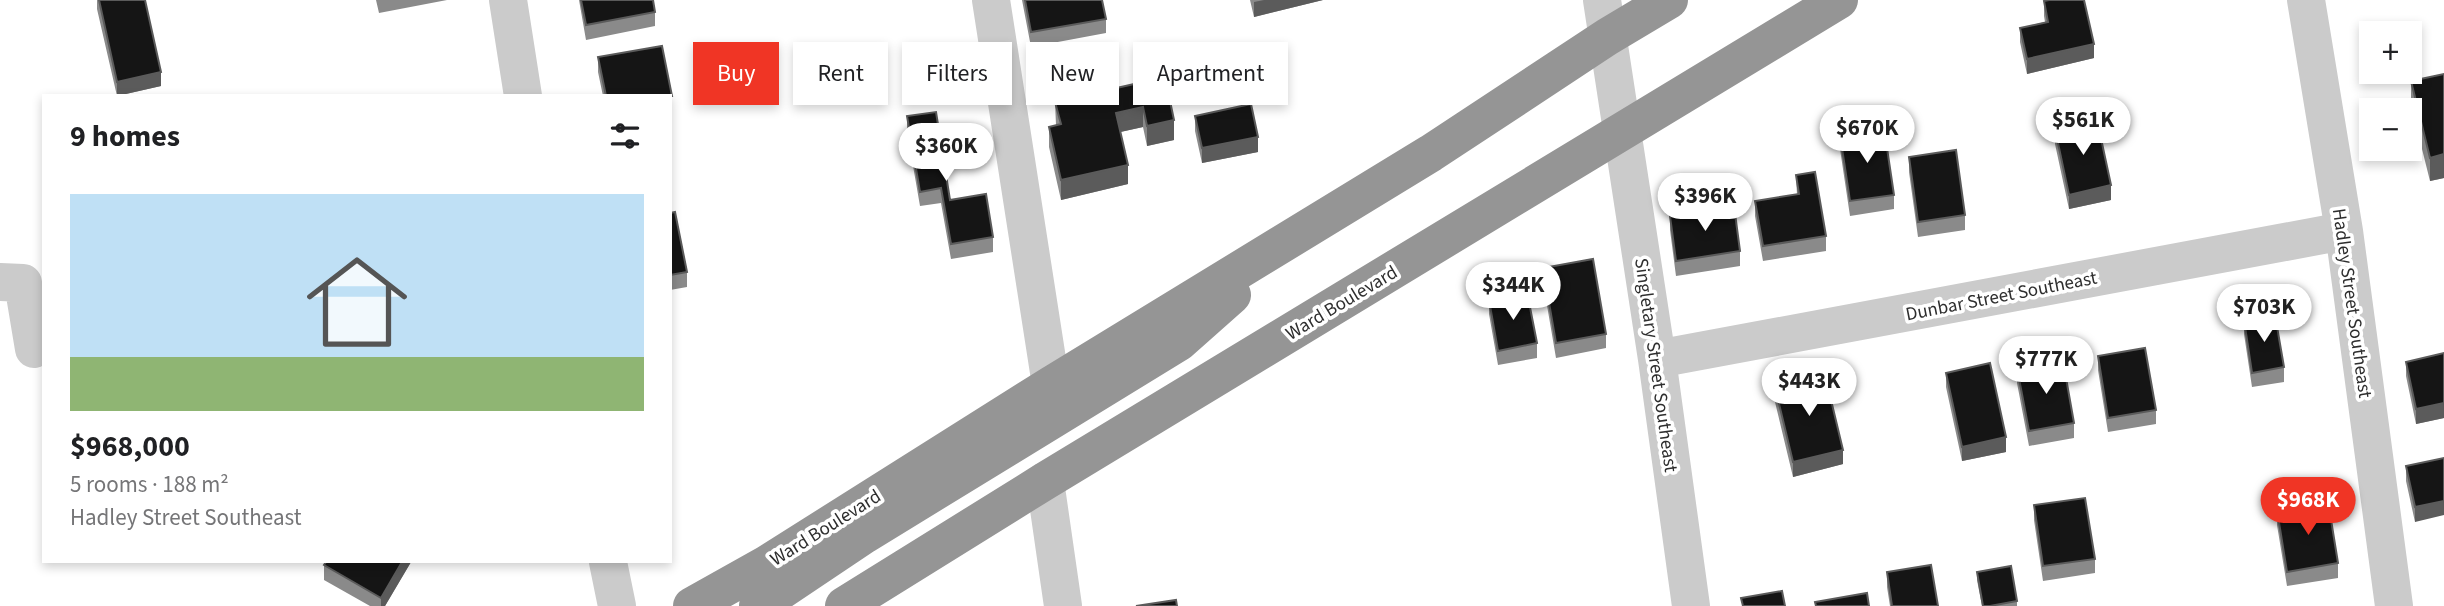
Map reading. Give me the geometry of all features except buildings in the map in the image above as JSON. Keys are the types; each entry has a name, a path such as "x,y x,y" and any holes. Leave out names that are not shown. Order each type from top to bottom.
{"highway":[{"name":"Ward Boulevard","path":"692,606 767,564 1051,385 1431,153 1607,37 1669,0"},
{"name":"Ward Boulevard","path":"844,606 1045,481 1839,0"},
{"path":"758,606 864,535 1179,342 1301,232"}],"street":[{"path":"508,0 523,94"},
{"path":"992,0 1051,385"},
{"name":"Singletary Street Southeast","path":"1602,0 1657,359 1691,606"},
{"name":"Hadley Street Southeast","path":"2306,0 2344,231 2394,606"},
{"name":"Dunbar Street Southeast","path":"1657,359 2344,231"},
{"path":"0,282 23,283 34,349"},
{"path":"1045,481 1063,606"},
{"path":"608,563 617,606"}]}
